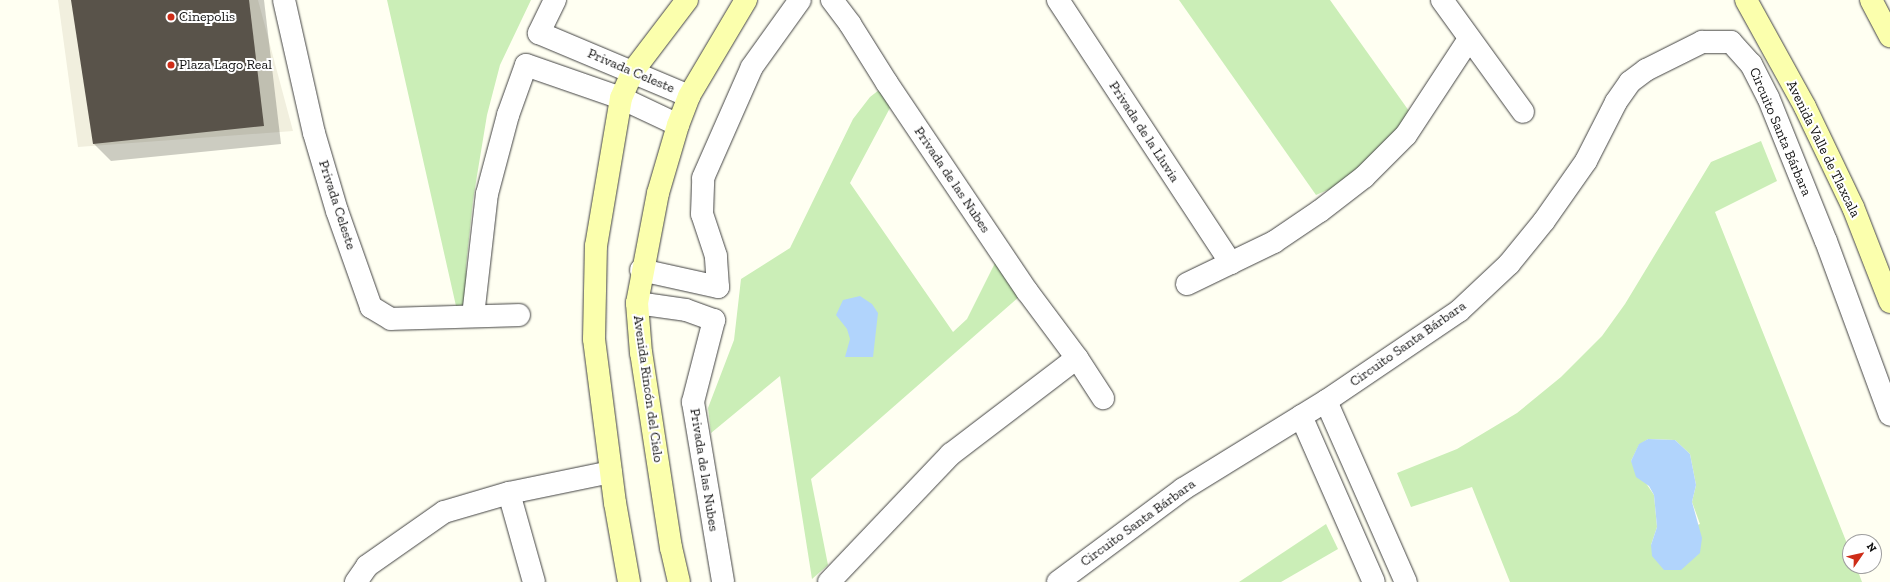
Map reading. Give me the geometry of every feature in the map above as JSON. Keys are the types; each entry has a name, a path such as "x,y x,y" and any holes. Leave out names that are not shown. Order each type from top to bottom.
{"street":[{"name":"Privada Celeste","path":"284,0 316,140 337,211 371,307 391,319 518,314"},
{"name":"Privada Celeste","path":"555,0 539,33 633,71 689,96"},
{"path":"629,582 611,472 594,339 596,246 621,98 633,71 687,0"},
{"name":"Avenida Rincón del Cielo","path":"679,582 671,548 641,353 637,303 641,270 658,193 678,125 689,96 746,0"},
{"path":"641,270 718,287 716,256 702,214 703,178 752,67 800,0"},
{"name":"Privada de las Nubes","path":"832,0 847,19 887,83 1027,291 1077,358 1103,398"},
{"name":"Privada de la Lluvia","path":"1058,0 1230,263"},
{"path":"1442,0 1523,112"},
{"name":"Avenida Valle de Tlaxcala","path":"1746,0 1805,108 1853,207 1890,302"},
{"path":"1871,0 1890,36"},
{"path":"1187,284 1274,242 1320,211 1364,177 1406,134 1469,39"},
{"name":"Circuito Santa Bárbara","path":"1058,582 1183,489 1326,401 1459,311 1509,264 1544,221 1586,161 1616,102 1630,82 1646,70 1702,42 1731,42 1751,64 1768,97 1826,241 1890,415"},
{"name":"Privada Celeste","path":"473,316 487,194 508,115 526,64 621,98 678,125"},
{"name":"Privada de las Nubes","path":"637,303 686,310 714,320 692,402 723,582"},
{"path":"828,582 951,454 1077,358"},
{"path":"1326,401 1406,582"},
{"path":"1301,416 1374,582"},
{"path":"356,582 367,566 444,512 509,493 611,472"},
{"path":"509,493 534,582"}],"green space":[{"path":"387,0 531,0 500,65 487,115 473,200 466,267 469,304 456,306"},
{"path":"1179,0 1330,0 1414,118 1351,180 1316,195"},
{"path":"879,90 891,106 850,183 953,332 967,319 996,261 1021,295 811,479 828,565 812,579 780,376 711,433 708,408 734,340 741,279 790,248 853,119 870,97"},
{"path":"1761,141 1777,181 1715,212 1843,534 1842,534 1842,574 1859,574 1862,582 1510,582 1472,487 1411,507 1397,473 1457,449 1517,413 1561,377 1602,336 1625,304 1711,162","holes":["1648,439 1675,440 1690,454 1696,485 1692,502 1700,524 1651,545 1657,527 1654,495 1631,461 1639,445"]},
{"path":"1326,524 1338,549 1281,582 1239,582"}],"shaded area":[{"name":"Plaza Lago Real","path":"58,0 258,0 293,131 78,147"}],"water":[{"path":"860,296 872,304 878,313 873,357 845,357 850,339 847,329 836,315 843,300"},
{"path":"1648,439 1675,440 1690,454 1696,485 1692,502 1702,538 1700,553 1681,570 1664,570 1652,556 1651,545 1657,527 1654,495 1649,486 1636,477 1631,461 1639,444"}],"building":[{"name":"Plaza Lago Real","path":"71,0 249,0 264,126 93,144"}],"place":[{"name":"Cinepolis","path":"171,17"},
{"name":"Plaza Lago Real","path":"171,65"}]}
